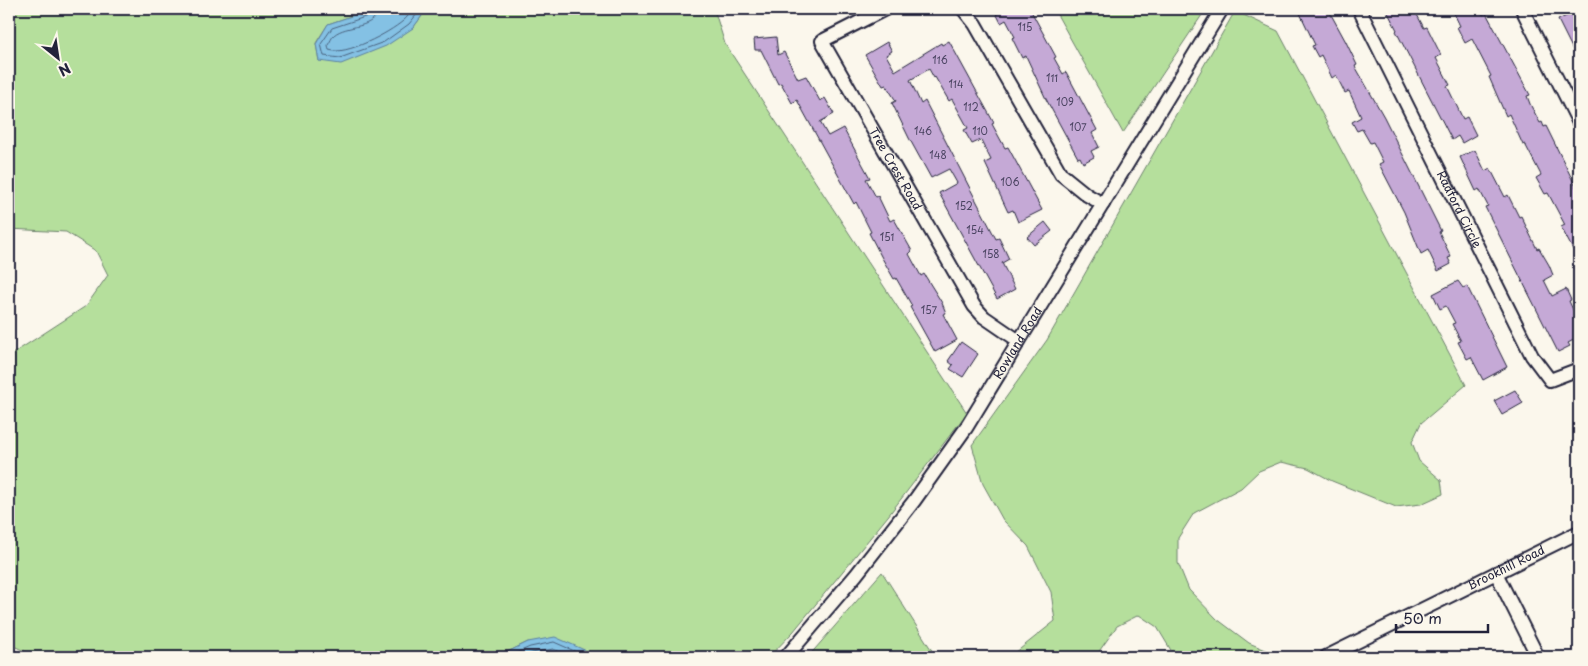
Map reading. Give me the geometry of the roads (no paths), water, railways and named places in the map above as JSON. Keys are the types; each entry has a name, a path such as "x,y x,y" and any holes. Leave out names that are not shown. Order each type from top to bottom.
{"street":[{"name":"Tree Crest Road","path":"885,9 822,40 974,306 984,317 1019,341"},
{"path":"963,9 976,24 1061,174 1087,195 1103,204"},
{"name":"Rowland Road","path":"786,657 856,575 914,501 966,428 1222,9"},
{"name":"Radford Circle","path":"1359,9 1532,356 1550,380 1579,370"},
{"path":"1522,9 1579,123"},
{"name":"Brookhill Road","path":"1326,657 1579,532"},
{"path":"1496,573 1538,657"}],"water":[{"path":"372,9 427,9 413,28 386,46 341,64 319,61 316,44 328,24"},
{"path":"555,637 597,657 497,657 528,642"}]}
